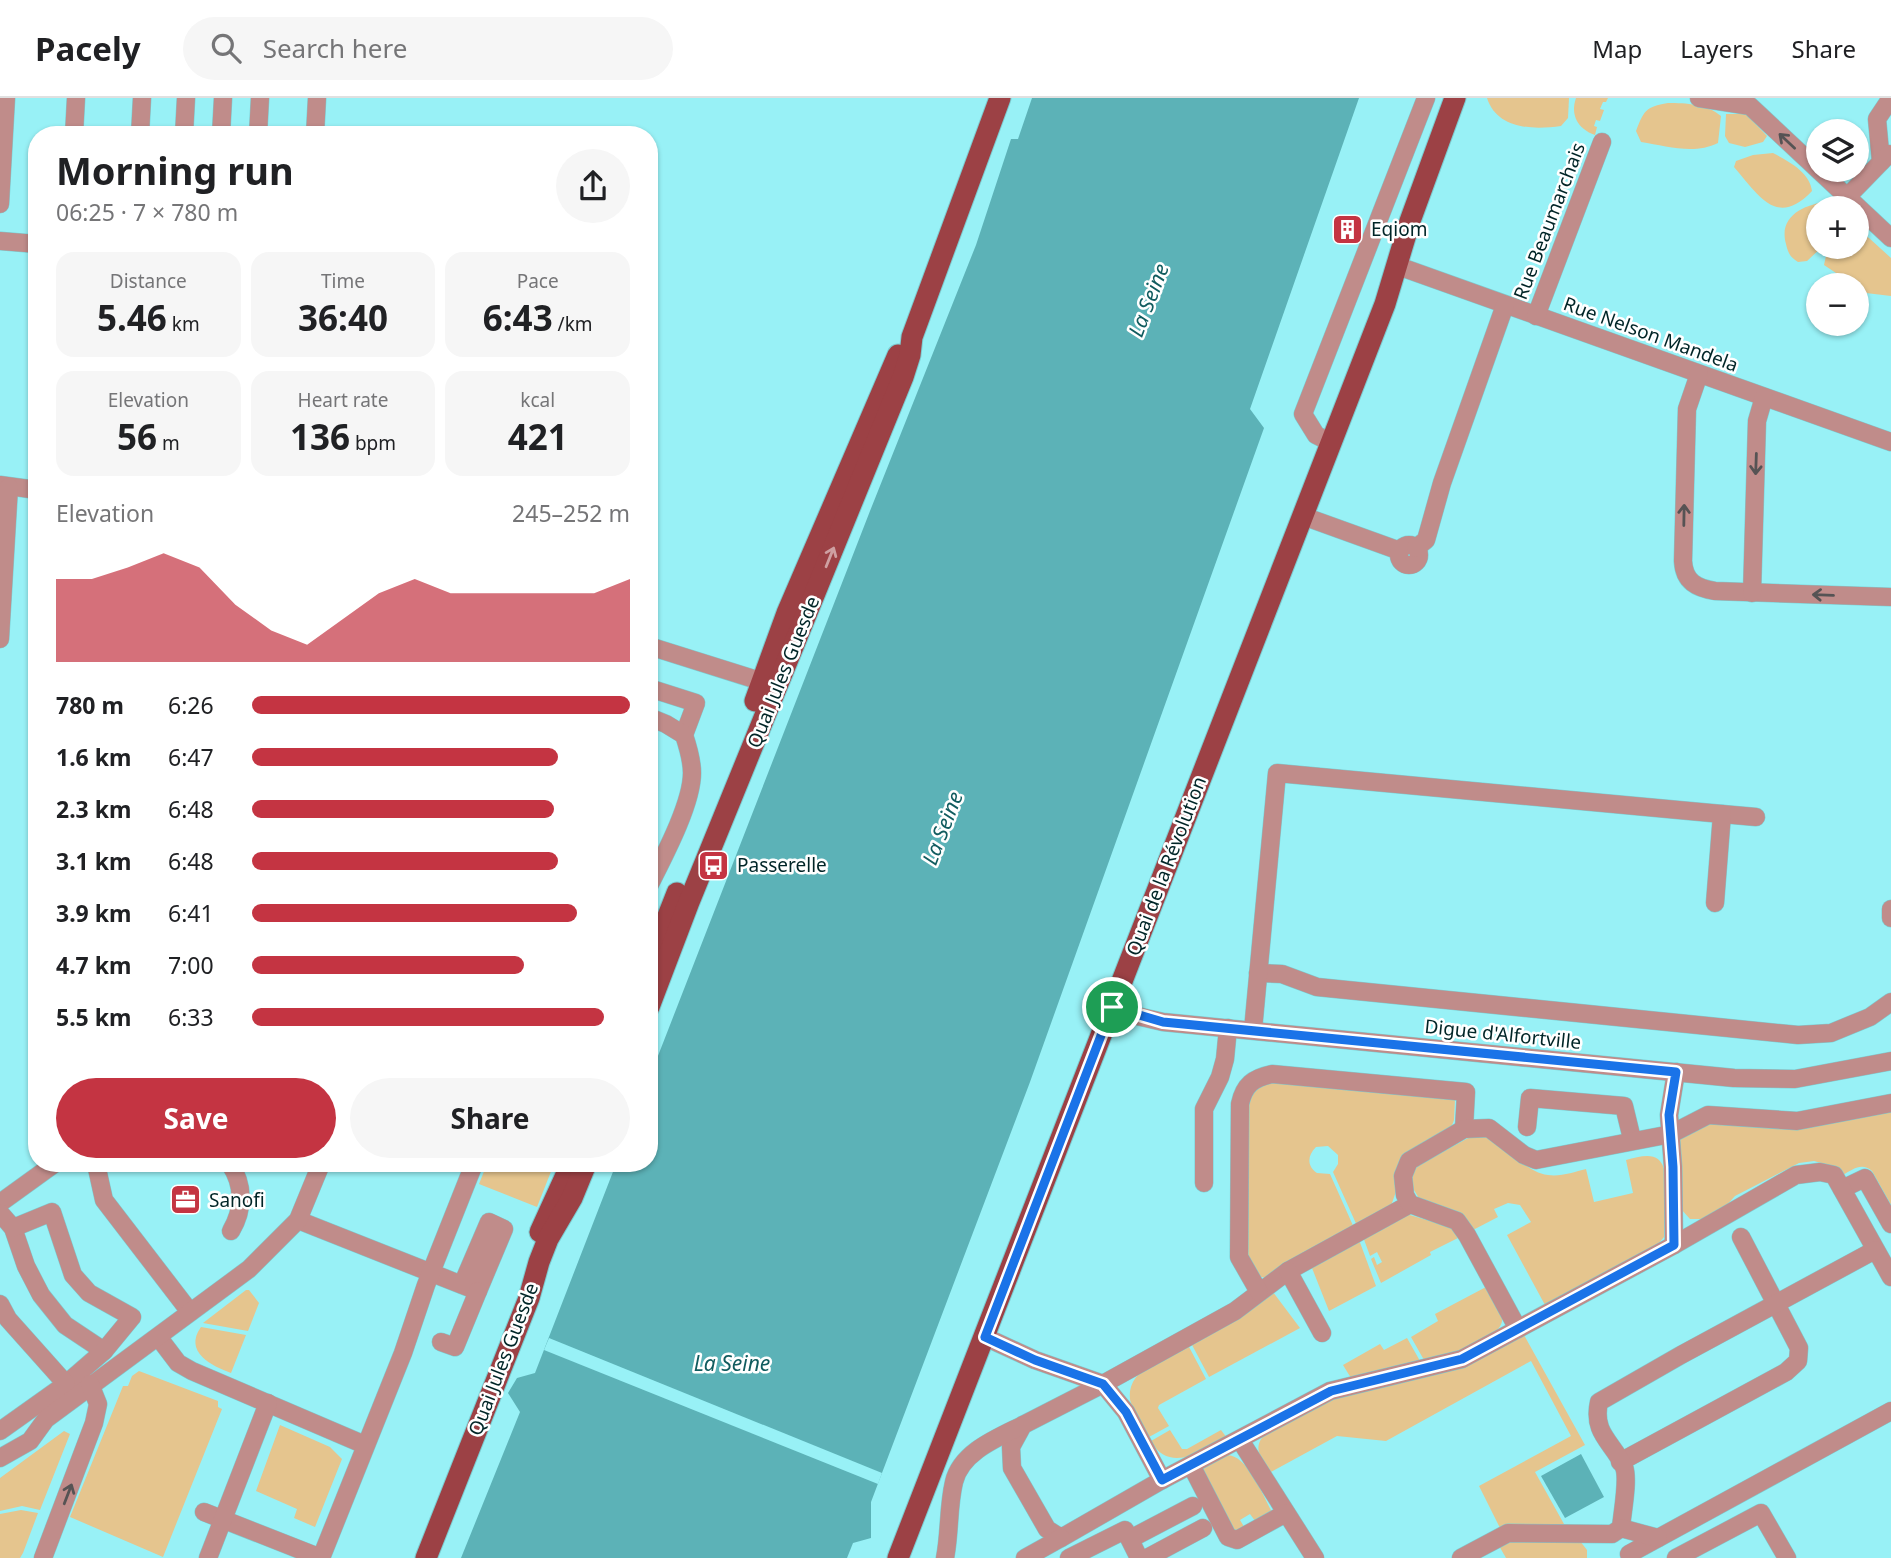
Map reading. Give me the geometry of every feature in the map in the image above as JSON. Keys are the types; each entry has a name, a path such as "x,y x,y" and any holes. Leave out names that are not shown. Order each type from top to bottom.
{"main road":[{"name":"Quai Jules Guesde","path":"658,954 770,684 789,610 892,365 912,337 1000,98"},
{"name":"Quai de la Révolution","path":"898,1558 1332,443 1385,304 1410,221 1455,98"},
{"name":"Quai de la Révolution","path":"1400,259 1420,225 1466,98"},
{"name":"Quai Jules Guesde","path":"412,1558 496,1354 525,1268 567,1172"},
{"name":"Quai Jules Guesde","path":"426,1558 529,1298 548,1239 572,1198 583,1172"}],"street":[{"path":"0,205 6,98"},
{"path":"74,126 76,98"},
{"path":"140,126 142,98"},
{"path":"184,126 186,98"},
{"path":"221,126 223,98"},
{"path":"258,126 260,98"},
{"path":"315,126 317,98"},
{"path":"1332,443 1316,435 1303,414 1426,98"},
{"path":"1699,98 1728,100 1750,106 1846,196"},
{"path":"1848,196 1886,157 1877,118 1884,100"},
{"name":"Rue Beaumarchais","path":"1536,316 1602,142"},
{"path":"1869,217 1891,237"},
{"path":"0,241 28,243"},
{"name":"Rue Nelson Mandela","path":"1400,259 1505,305 1891,442"},
{"path":"1303,516 1408,550 1426,540 1442,483 1505,305"},
{"path":"1699,374 1687,409 1683,566 1689,581 1703,589 1716,591 1891,597"},
{"path":"1752,593 1757,421 1764,397"},
{"path":"0,639 5,486 28,489"},
{"path":"658,649 770,684"},
{"path":"658,691 696,703 684,736 692,770 691,787 673,839 658,869"},
{"path":"658,721 684,736"},
{"path":"1253,1030 1277,772 1756,817"},
{"path":"1715,903 1722,814"},
{"path":"1891,909 1891,918"},
{"path":"1258,973 1282,974 1317,987 1798,1035 1831,1032 1870,1017 1891,1002"},
{"name":"Digue d'Alfortville","path":"1112,1007 1153,1020 1734,1078 1795,1079 1891,1061"},
{"path":"1204,1183 1205,1109 1220,1077 1228,1028"},
{"path":"1674,1245 1669,1115 1676,1072"},
{"path":"1259,1292 1240,1257 1240,1104 1251,1082 1259,1076 1272,1074 1466,1091 1464,1129"},
{"path":"1527,1127 1530,1098 1624,1105 1632,1139"},
{"path":"1518,1329 1457,1221 1410,1204 1405,1195 1403,1176 1409,1161 1464,1129 1489,1128 1524,1155 1536,1160 1632,1139 1671,1134 1708,1115 1797,1121 1891,1103"},
{"path":"0,1203 43,1172"},
{"path":"98,1172 104,1200 190,1312"},
{"path":"231,1231 238,1219 241,1192 235,1172"},
{"path":"0,1458 30,1441 46,1419 90,1384 159,1338 249,1269 298,1220 318,1172"},
{"path":"204,1512 321,1558 471,1172"},
{"path":"1025,1558 1162,1480 1331,1391 1462,1359 1674,1245 1796,1175 1820,1172 1834,1175 1891,1277"},
{"path":"1842,1189 1865,1178 1891,1224"},
{"path":"945,1558 950,1534 954,1480 965,1462 985,1443 1103,1384 1235,1311 1288,1271 1410,1204"},
{"path":"0,1213 13,1228 26,1266 41,1295 65,1325 104,1351"},
{"path":"0,1431 66,1384 104,1351 132,1317 89,1293 73,1275 52,1213 13,1228"},
{"path":"298,1220 470,1288 455,1347 441,1342"},
{"path":"1620,1462 1786,1373 1798,1361 1799,1348 1741,1237"},
{"path":"1621,1528 1625,1469 1595,1418 1599,1402 1875,1250"},
{"path":"1288,1271 1321,1333"},
{"path":"0,1304 8,1319 66,1384"},
{"path":"985,1337 1035,1360 1103,1384 1126,1412 1162,1480"},
{"path":"159,1338 178,1363 365,1445"},
{"path":"43,1558 94,1423 98,1405 90,1384"},
{"path":"208,1558 268,1404"},
{"path":"1629,1554 1891,1411"},
{"path":"1023,1425 1011,1447 1012,1468 1046,1529 1061,1538"},
{"path":"1240,1440 1315,1558"},
{"path":"1191,1465 1228,1537 1237,1540 1286,1513"},
{"path":"1130,1539 1193,1506"},
{"path":"1676,1558 1761,1513 1787,1558"},
{"path":"1147,1558 1203,1528"},
{"path":"1461,1558 1508,1533 1612,1534 1621,1528 1658,1538"},
{"path":"1069,1558 1125,1530 1139,1558"}],"shaded area":[{"path":"1487,98 1569,98 1568,118 1561,126 1539,128 1517,125 1499,116"},
{"path":"1576,98 1608,98 1600,109 1604,110 1600,121 1596,120 1595,135 1577,121 1574,110"},
{"path":"1668,103 1703,107 1721,116 1718,143 1690,149 1641,142 1636,131 1644,114 1654,106"},
{"path":"1726,114 1746,114 1767,136 1763,142 1745,147 1729,143 1725,136"},
{"path":"1773,153 1785,160 1803,173 1812,191 1800,202 1789,207 1769,204 1734,167 1736,161 1753,155"},
{"path":"1806,207 1806,259 1809,259 1798,262 1788,250 1785,234 1790,219"},
{"path":"1869,238 1891,258 1891,296 1869,293 1869,273 1836,273 1824,265 1825,259 1869,259"},
{"path":"1260,1080 1455,1099 1451,1128 1409,1153 1390,1209 1358,1228 1333,1172 1338,1164 1338,1155 1328,1146 1316,1147 1310,1157 1311,1167 1317,1173 1330,1174 1355,1230 1266,1278 1257,1276 1243,1257 1243,1103"},
{"path":"1891,1106 1891,1205 1868,1168 1858,1167 1843,1175 1828,1165 1814,1161 1799,1163 1735,1196 1725,1207 1702,1219 1690,1219 1681,1209 1681,1136 1710,1118"},
{"path":"1470,1137 1485,1137 1503,1145 1524,1164 1539,1173 1557,1175 1586,1169 1594,1202 1633,1193 1626,1160 1644,1156 1655,1157 1663,1165 1665,1172 1664,1237 1658,1244 1545,1305 1507,1235 1531,1222 1520,1205 1508,1203 1494,1209 1498,1217 1473,1230 1420,1200 1411,1185 1411,1173 1419,1165"},
{"path":"484,1172 551,1172 537,1207 479,1184"},
{"path":"1403,1213 1451,1227 1458,1238 1381,1283 1371,1259 1374,1257 1377,1265 1382,1262 1377,1252 1370,1256 1362,1234"},
{"path":"1358,1237 1376,1286 1329,1311 1310,1263"},
{"path":"1486,1287 1501,1313 1500,1326 1484,1340 1471,1346 1424,1360 1411,1337 1438,1321 1435,1314"},
{"path":"249,1290 259,1303 248,1331 203,1323"},
{"path":"1273,1292 1300,1328 1209,1377 1191,1343"},
{"path":"201,1327 246,1335 231,1373 208,1362 198,1351 196,1336"},
{"path":"1524,1335 1585,1445 1535,1472 1564,1524 1500,1528 1479,1486 1571,1436 1531,1361 1386,1441 1337,1436 1269,1473 1260,1457 1259,1443 1266,1433 1334,1397"},
{"path":"1407,1338 1420,1361 1351,1378 1343,1365 1380,1344 1384,1350"},
{"path":"1188,1345 1206,1379 1159,1405 1158,1408 1169,1426 1149,1437 1131,1403 1133,1382 1148,1366"},
{"path":"139,1371 218,1401 218,1407 222,1409 163,1557 70,1517 123,1386 128,1386 132,1376"},
{"path":"280,1425 330,1447 342,1459 315,1527 294,1518 297,1509 256,1491"},
{"path":"1170,1430 1182,1449 1187,1449 1221,1430 1227,1438 1187,1457 1177,1458 1158,1451 1151,1441"},
{"path":"64,1431 70,1434 40,1510 22,1506 0,1511 0,1478"},
{"path":"1227,1455 1242,1462 1274,1516 1258,1525 1250,1514 1240,1520 1246,1530 1236,1536 1200,1473 1204,1467"},
{"path":"21,1510 38,1513 23,1553 20,1558 0,1558 0,1514"},
{"path":"1510,1540 1580,1541 1587,1550 1587,1558 1506,1558 1498,1544"}],"water":[{"name":"La Seine","path":"1032,98 1359,98 1250,409 1264,428 1030,1082 871,1502 871,1538 853,1543 847,1558 461,1558 520,1412 508,1393 517,1378 535,1373 613,1172 658,1172 658,1056 976,245 1011,139 1018,139"},
{"path":"1581,1454 1604,1497 1565,1518 1541,1476"}],"pier":[{"path":"549,1338 882,1473 878,1484 544,1350"}],"place":[{"name":"Eqiom","path":"1348,229"},
{"name":"Passerelle","path":"714,865"},
{"name":"Sanofi","path":"186,1200"}],"route":[{"path":"1112,1007 1163,1022 1676,1072 1669,1115 1674,1245 1462,1359 1331,1391 1162,1480 1126,1412 1103,1384 1035,1360 985,1337 1112,1007"}]}
